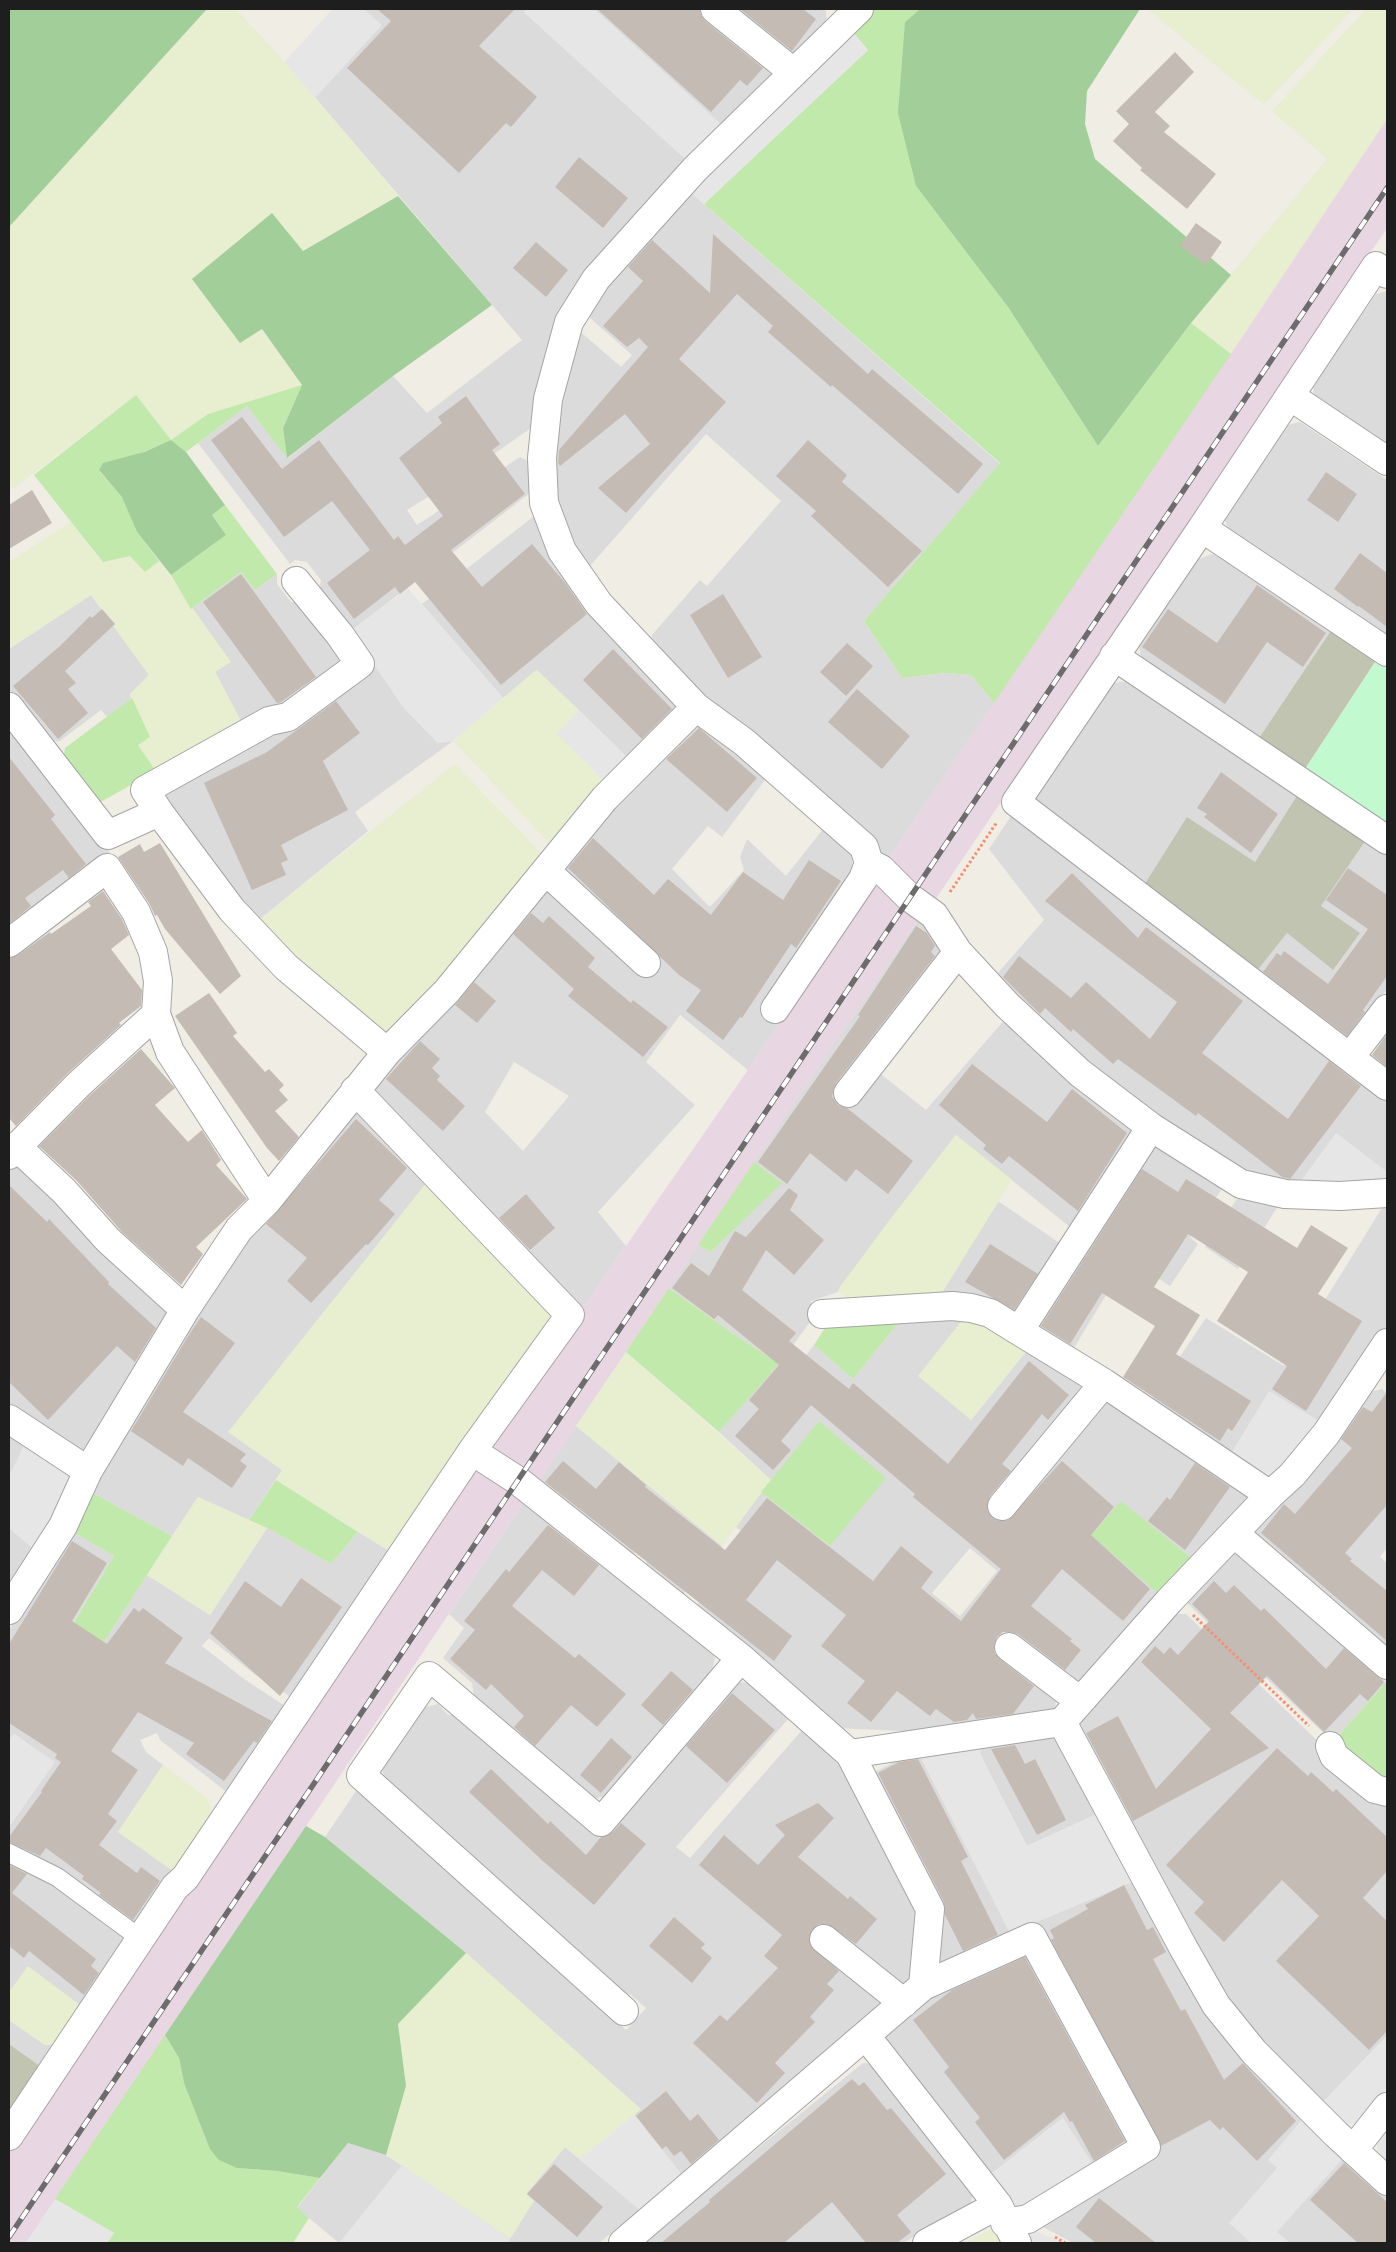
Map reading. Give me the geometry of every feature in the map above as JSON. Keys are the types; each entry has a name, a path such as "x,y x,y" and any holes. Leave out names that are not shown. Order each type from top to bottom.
{"street":[{"path":"715,9 793,72"},
{"path":"775,1009 864,879 869,863 864,847 744,742 696,707 599,604 562,551 544,503 542,458 548,400 569,322 596,279 695,169 793,72 849,12"},
{"path":"1384,263 1290,396 1016,802 1387,1086"},
{"path":"1290,396 1387,462"},
{"path":"1202,528 1387,652"},
{"path":"296,580 340,635 360,664 288,718 269,721 145,790 159,812 232,910 286,967 387,1052"},
{"path":"1114,656 1387,840"},
{"path":"9,1610 63,1526 88,1471 185,1310 239,1229 267,1201 387,1052 447,991 605,798 696,707"},
{"path":"9,708 108,835 159,812"},
{"path":"869,863 881,869 909,896 934,915 958,952 1007,1005 1080,1073 1151,1127 1242,1184 1285,1194 1340,1196 1387,1193"},
{"path":"9,943 107,868 136,912 153,952 158,981 156,1014 170,1052 267,1201"},
{"path":"546,871 646,963"},
{"path":"848,1093 958,952"},
{"path":"1350,1057 1387,1009"},
{"path":"156,1014 79,1084 13,1151 64,1192 108,1240 185,1310"},
{"path":"9,2136 175,1887 185,1878 472,1451 570,1315 355,1090"},
{"path":"1019,1331 1151,1127"},
{"path":"822,1314 952,1306 971,1308 990,1314 1104,1383 1270,1494"},
{"path":"850,1754 1062,1722 1173,1597 1235,1534 1270,1494 1292,1475 1380,1373 1387,1343"},
{"path":"1002,1506 1104,1383"},
{"path":"9,1419 88,1471"},
{"path":"472,1451 517,1480 741,1658 850,1754 930,1909 914,1995"},
{"path":"1235,1534 1387,1665"},
{"path":"1009,1647 1080,1701"},
{"path":"624,2011 361,1775 429,1676 601,1822 741,1658"},
{"path":"1062,1722 1216,2005 1254,2052 1387,2181"},
{"path":"1330,1746 1334,1756 1375,1789 1387,1792"},
{"path":"623,2243 914,1995 1032,1937 1146,2147 1028,2219 927,2243"},
{"path":"824,1939 914,1995"},
{"path":"866,2036 1007,2224"},
{"path":"1353,2150 1387,2108"}],"lane":[{"path":"9,1853 57,1877 141,1939"}],"path":[{"path":"934,915 1003,812 1016,802"},
{"path":"1173,1597 1330,1746"}],"shaded area":[{"path":"207,9 236,9 285,62 398,196 302,251 272,213 239,343 261,329 302,385 208,414 171,440 136,395 13,489 9,484 9,227"},
{"path":"333,9 527,9 524,12 692,165 591,274 534,426 471,470 407,510 417,525 520,457 530,462 530,493 351,631 319,591 321,580 307,562 295,560 290,564 198,443 247,406 288,458 393,376 427,413 522,340 285,62"},
{"path":"333,9 364,9 382,25 315,98 285,62"},
{"path":"527,9 594,9 727,130 692,165 524,12"},
{"path":"594,9 702,9 783,74 727,130"},
{"path":"730,9 823,9 826,11 827,25 791,58"},
{"path":"1147,9 1353,9 1264,105"},
{"path":"1366,9 1387,9 1387,119 1231,354 1191,323 1327,159 1272,111"},
{"path":"850,29 868,50 704,204 689,191"},
{"path":"1387,119 1387,228 933,903 886,863"},
{"path":"689,191 1000,464 864,621 902,678 945,673 971,675 994,703 886,863 704,700 652,647 652,635 700,580 707,586 781,501 706,434 582,575 550,508 546,465 575,334 583,334 621,367 632,355 590,318 590,306"},
{"path":"1387,291 1387,448 1315,400 1313,386 1376,294"},
{"path":"1300,422 1387,480 1387,640 1229,532 1225,520 1288,425"},
{"path":"534,516 552,558 678,706 630,760 537,670 503,698 422,604"},
{"path":"71,522 103,562 130,556 145,572 159,561 231,662 215,672 243,725 156,771 138,744 130,695 149,675 91,595 9,649 9,562"},
{"path":"1218,552 1332,629 1259,738 1141,659 1139,645 1196,560"},
{"path":"241,572 255,590 277,574 277,584 291,602 304,603 338,647 339,668 277,713 243,725 215,672 230,662 191,609"},
{"path":"408,588 503,698 453,741 438,743 404,708 351,631"},
{"path":"91,595 149,675 130,694 132,698 107,717 101,710 60,741 48,742 9,692 9,649"},
{"path":"1332,629 1377,659 1305,769 1259,738"},
{"path":"375,666 404,708 438,743 453,741 355,812 368,831 254,924 161,799 163,788 283,724 288,730"},
{"path":"536,670 579,710 558,734 607,784 553,847 453,741"},
{"path":"1128,681 1298,794 1255,862 1141,890 1039,811 1035,794 1114,683"},
{"path":"579,710 630,760 607,784 557,734"},
{"path":"9,719 111,854 9,932"},
{"path":"698,724 768,776 722,837 708,826 672,869 710,907 744,870 740,857 747,839 786,876 827,824 851,851 853,872 786,1015 748,1070 680,1015 646,1062 695,1105 598,1212 626,1246 574,1321 373,1102 371,1080 561,871 561,862","holes":["514,1062 569,1096 523,1151 485,1112"]},
{"path":"455,764 546,858 432,995 383,1040 254,924"},
{"path":"1298,794 1366,840 1321,906 1360,933 1333,970 1287,933 1253,976 1141,890 1187,817 1255,862"},
{"path":"1011,816 1387,1102 1387,1172 1337,1134 1295,1189 1256,1183 1167,1129 991,981 1044,920 989,849"},
{"path":"1366,840 1387,854 1387,989 1349,1039 1338,1040 1253,976 1287,933 1333,970 1321,906"},
{"path":"878,872 921,915 537,1484 488,1454 535,1369 574,1321 786,1015"},
{"path":"921,915 940,942 939,963 813,1139 820,1145 877,1071 926,1110 1007,1017 1130,1120 1134,1140 1076,1232 956,1135 889,1221 838,1292 811,1301 810,1322 779,1364 791,1374 814,1345 853,1379 904,1316 967,1314 971,1420 1028,1349 1081,1384 1084,1394 1099,1403 1112,1401 1245,1485 1250,1499 1195,1561 1121,1502 1162,1597 1090,1679 1069,1684 1031,1653 1030,1645 1010,1629 1003,1630 990,1645 991,1652 1012,1670 1019,1668 1056,1696 1055,1715 948,1733 835,1728 695,1607 750,1538 736,1527 761,1492 830,1546 820,1421 771,1480 719,1432 778,1364 669,1288 698,1245 711,1252 781,1183 754,1162","holes":["970,1548 997,1571 960,1616 932,1593"]},
{"path":"355,1103 428,1181 229,1432 282,1470 249,1520 198,1497 172,1536 89,1491 225,1264"},
{"path":"1336,1133 1387,1172 1387,1186 1295,1189"},
{"path":"956,1135 1012,1180 938,1299 858,1304 838,1292 839,1288 889,1221"},
{"path":"1150,1143 1219,1180 1221,1190 1190,1237 1198,1244 1170,1286 1128,1259 1069,1356 1031,1332"},
{"path":"23,1164 175,1312 94,1447 82,1453 9,1407 9,1169 12,1165"},
{"path":"428,1181 555,1321 396,1555 276,1480 282,1470 228,1432"},
{"path":"1245,1196 1280,1203 1238,1269 1205,1247 1236,1200"},
{"path":"998,1201 1064,1246 1018,1322 938,1299"},
{"path":"1385,1203 1387,1203 1387,1326 1324,1424 1230,1455 1149,1403 1206,1318 1284,1366"},
{"path":"967,1314 1028,1349 971,1420 918,1376"},
{"path":"626,1352 771,1480 722,1546 576,1426"},
{"path":"1382,1389 1387,1393 1387,1548 1380,1557 1387,1563 1387,1647 1255,1535 1255,1524 1366,1393"},
{"path":"1269,1391 1324,1424 1271,1480 1230,1455"},
{"path":"576,1426 722,1546 683,1595 644,1565 664,1543 654,1532 633,1555 537,1484"},
{"path":"9,1433 24,1446 9,1477"},
{"path":"27,1439 68,1466 71,1477 55,1519 35,1550 9,1528 9,1477"},
{"path":"471,1466 526,1499 26,2243 9,2243 9,2152"},
{"path":"198,1497 267,1528 210,1615 147,1575"},
{"path":"526,1499 715,1654 712,1676 606,1796 592,1799 474,1696 472,1683 443,1658 464,1628 449,1614"},
{"path":"9,1528 35,1550 9,1590"},
{"path":"267,1528 331,1564 358,1532 396,1555 297,1701 253,1673 209,1638 202,1646 244,1679 291,1710 233,1797 160,1740 157,1733 140,1740 146,1752 163,1765 118,1832 175,1872 138,1927 64,1871 9,1842 9,1827 54,1762 14,1734 9,1740 9,1630 73,1532 114,1556 54,1654 75,1687 147,1575 210,1615"},
{"path":"1237,1553 1386,1682 1333,1742 1184,1600 1225,1554"},
{"path":"1170,1614 1186,1614 1327,1750 1365,1792 1387,1808 1387,2036 1322,2103 1240,2020 1077,1731 1078,1720"},
{"path":"738,1682 748,1683 789,1718 676,1847 690,1858 803,1729 833,1755 859,1788 920,1912 912,1978 682,2175 634,2115 640,2109 466,1953 325,1837 358,1788 626,2030 646,2008 630,1994 622,1995 385,1780 381,1766 418,1709 438,1704 448,1715 459,1714 594,1833"},
{"path":"1054,1732 1097,1814 1027,1846 983,1760 980,1753 981,1747"},
{"path":"14,1734 55,1762 9,1827 9,1740"},
{"path":"981,1747 980,1753 983,1760 1027,1846 1097,1814 1132,1882 1010,1933 917,1750"},
{"path":"917,1750 1010,1933 936,1970 871,1774"},
{"path":"163,1765 207,1798 216,1823 180,1876 118,1832"},
{"path":"9,1863 53,1886 128,1942 84,2008 9,1992"},
{"path":"1132,1882 1204,2008 1387,2194 1387,2243 1073,2243 1041,2226 1160,2152 1034,1923"},
{"path":"466,1953 641,2109 580,2159 565,2147 526,2193 534,2201 510,2239 386,2155 406,2086 398,2024"},
{"path":"1029,1953 1131,2137 1128,2151 1096,2170 1063,2118 991,2174 880,2035 947,1984"},
{"path":"28,1966 84,2008 59,2045 45,2045 9,2020 9,1992"},
{"path":"9,2020 45,2045 59,2045 43,2068 9,2044"},
{"path":"1387,2036 1387,2087 1360,2122 1343,2125 1322,2103"},
{"path":"9,2044 43,2068 9,2120"},
{"path":"863,2063 874,2064 973,2187 971,2204 903,2243 641,2243"},
{"path":"634,2115 682,2175 640,2210 580,2159"},
{"path":"1063,2118 1096,2170 1024,2215 991,2174"},
{"path":"1303,2118 1346,2155 1277,2232 1290,2243 1251,2243 1229,2223 1277,2168 1268,2160"},
{"path":"1387,2123 1387,2161 1377,2152 1377,2135"},
{"path":"348,2143 386,2155 402,2165 526,2194 565,2147 640,2210 599,2243 339,2243 297,2208"},
{"path":"402,2165 510,2239 508,2243 339,2243"},
{"path":"55,2199 114,2233 107,2243 26,2243"},
{"path":"998,2225 1008,2243 966,2243"},
{"path":"1033,2230 1061,2243 1028,2243 1021,2231"}],"green space":[{"path":"9,9 207,9 9,227"},
{"path":"872,9 920,9 905,22 916,186 1008,307 1098,446 1191,323 1231,354 994,703 971,675 945,673 902,678 864,621 1000,463 704,204 868,50 850,29"},
{"path":"920,9 1140,9 1087,91 1085,124 1095,159 1231,275 1191,323 1098,446 1008,307 916,186 898,113 905,22"},
{"path":"398,196 492,305 393,376 287,458 283,428 302,385 262,329 240,343 192,279 272,213 303,251"},
{"path":"302,385 283,428 287,458 247,406 186,452 171,440 208,414"},
{"path":"136,395 171,440 99,471 123,497 137,532 159,561 145,572 130,556 103,562 34,475"},
{"path":"171,440 186,452 225,505 212,515 226,535 171,575 137,532 122,497 99,470 103,463 144,452"},
{"path":"225,505 277,574 255,590 241,572 191,609 171,575 226,535 212,515"},
{"path":"1377,659 1387,666 1387,826 1305,769"},
{"path":"132,698 150,737 138,745 156,771 97,804 63,760 65,748"},
{"path":"754,1162 782,1183 711,1252 698,1245"},
{"path":"669,1288 779,1364 719,1432 626,1352"},
{"path":"904,1316 853,1379 814,1345 825,1328 833,1321"},
{"path":"819,1421 886,1478 830,1546 761,1492"},
{"path":"276,1480 358,1532 331,1564 249,1520"},
{"path":"89,1491 172,1536 75,1687 45,1670 114,1556 73,1532"},
{"path":"1121,1501 1195,1561 1162,1597 1091,1535"},
{"path":"1386,1682 1387,1779 1378,1780 1333,1742"},
{"path":"306,1826 325,1837 466,1953 398,2024 406,2086 386,2155 348,2143 320,2178 277,2171 237,2168 219,2160 210,2149 184,2083 179,2058 165,2035"},
{"path":"165,2035 179,2058 184,2083 237,2168 277,2171 320,2178 297,2207 309,2218 293,2243 107,2243 114,2233 55,2199"}],"building":[{"path":"377,9 515,9 479,46 537,97 511,127 506,123 459,173 347,68 391,21"},
{"path":"597,9 700,9 705,21 763,68 747,86 740,80 711,112"},
{"path":"740,9 803,9 816,19 792,51"},
{"path":"1175,52 1194,72 1155,112 1170,126 1164,132 1216,174 1187,209 1140,170 1142,168 1113,141 1129,124 1116,111"},
{"path":"579,157 628,198 603,228 555,187"},
{"path":"1196,223 1222,242 1206,265 1180,246"},
{"path":"713,234 868,374 872,369 983,464 958,494 768,332 773,326 737,294 679,359 726,402 626,513 598,488 650,444 625,414 560,466 558,463 559,450 648,347 639,338 627,347 603,326 643,281 628,267 652,240 710,293"},
{"path":"536,242 568,270 546,297 513,268"},
{"path":"466,396 500,444 492,450 525,494 451,550 482,587 532,544 566,584 587,614 501,685 415,582 400,594 395,587 354,619 327,583 370,550 332,501 284,537 211,440 242,417 282,469 319,440 394,540 398,536 405,545 443,516 399,458 442,423 438,417"},
{"path":"808,440 847,475 842,482 922,551 888,587 811,516 816,511 776,476"},
{"path":"1326,472 1357,494 1338,522 1307,500"},
{"path":"32,490 52,523 9,549 9,505"},
{"path":"1360,553 1387,573 1387,627 1334,589"},
{"path":"241,574 316,677 281,702 277,703 203,602"},
{"path":"1257,585 1326,633 1303,667 1267,642 1225,704 1142,647 1168,609 1217,643"},
{"path":"723,594 762,657 728,678 690,615"},
{"path":"102,609 115,624 65,671 76,683 68,689 88,713 58,739 13,686 60,646 90,616 92,618"},
{"path":"847,643 873,666 846,696 820,672"},
{"path":"613,649 672,709 642,739 583,680"},
{"path":"857,689 910,736 882,769 828,722"},
{"path":"336,701 360,733 323,761 348,810 281,845 288,860 281,863 286,875 252,890 204,783 267,752"},
{"path":"699,728 757,778 727,812 666,759"},
{"path":"9,757 55,815 51,819 86,864 69,878 63,870 25,898 31,906 9,924"},
{"path":"1221,772 1278,814 1251,853 1204,817 1207,814 1197,808"},
{"path":"593,838 654,895 668,879 711,915 743,872 783,900 809,860 841,881 796,948 791,944 742,1018 740,1017 723,1040 686,1011 701,990 679,975 568,868"},
{"path":"160,843 241,976 220,994 165,929 157,915 155,916 149,903 118,857 140,844 144,852"},
{"path":"1348,868 1387,895 1387,976 1363,1010 1365,1012 1347,1036 1263,972 1277,953 1281,956 1284,951 1328,984 1368,929 1326,900"},
{"path":"1072,873 1138,938 1146,927 1243,1001 1202,1053 1288,1119 1329,1061 1361,1086 1290,1179 1282,1177 1198,1113 1196,1116 1118,1059 1113,1064 1073,1029 1071,1032 1045,1008 1040,1014 1003,977 1019,956 1071,998 1086,982 1150,1039 1177,1002 1045,901"},
{"path":"103,891 122,919 129,935 111,949 142,990 141,1006 119,1023 121,1025 68,1073 16,1126 9,1118 9,958 18,955 91,906 88,902"},
{"path":"531,913 543,923 549,916 595,958 588,967 631,1003 633,1000 668,1027 643,1057 568,996 574,989 513,934"},
{"path":"916,926 927,933 935,946 931,952 935,956 836,1083 832,1096 838,1105 847,1108 913,1161 888,1194 856,1169 846,1182 810,1153 787,1184 758,1162 860,1016 858,1015"},
{"path":"474,982 496,1001 477,1023 455,1005"},
{"path":"209,993 237,1033 233,1036 265,1072 269,1069 284,1085 279,1090 288,1100 275,1111 299,1137 279,1161 267,1148 175,1016"},
{"path":"1387,1034 1387,1067 1372,1055"},
{"path":"420,1041 440,1059 432,1068 440,1076 437,1080 465,1106 443,1131 386,1079"},
{"path":"141,1049 175,1088 155,1105 188,1142 202,1130 221,1160 216,1165 247,1199 196,1247 203,1254 181,1285 123,1233 76,1180 39,1146 90,1095"},
{"path":"972,1064 1047,1122 1072,1089 1127,1133 1078,1211 1009,1156 1002,1164 983,1149 986,1145 939,1105"},
{"path":"356,1119 407,1168 379,1200 395,1214 368,1245 366,1244 311,1303 287,1281 307,1258 266,1224"},
{"path":"1142,1169 1178,1192 1186,1179 1297,1248 1311,1225 1348,1248 1318,1294 1362,1321 1306,1411 1272,1389 1287,1366 1217,1321 1248,1272 1188,1234 1154,1287 1200,1315 1176,1354 1251,1401 1232,1431 1228,1428 1220,1441 1123,1377 1155,1326 1102,1293 1070,1344 1041,1326"},
{"path":"9,1185 47,1222 49,1219 109,1282 108,1284 156,1328 135,1362 117,1346 48,1420 9,1382"},
{"path":"789,1188 798,1195 790,1210 824,1240 794,1275 766,1250 742,1290 796,1333 789,1341 849,1389 853,1383 948,1464 1029,1361 1069,1395 1048,1420 1042,1414 1002,1464 1011,1471 990,1496 987,1504 988,1512 992,1518 999,1521 1008,1520 1062,1461 1114,1507 1091,1535 1150,1589 1123,1621 1062,1569 1031,1606 1072,1639 1070,1641 1081,1650 1065,1670 1018,1634 1003,1632 997,1637 994,1646 995,1653 1034,1686 1013,1714 976,1719 973,1713 967,1720 954,1722 936,1709 930,1716 897,1691 871,1722 847,1703 865,1681 821,1646 846,1615 777,1560 746,1600 792,1636 774,1661 545,1482 563,1461 596,1489 619,1462 646,1485 645,1487 725,1550 767,1498 873,1581 901,1546 933,1572 921,1588 961,1621 1001,1569 913,1497 915,1494 811,1405 781,1441 791,1450 773,1470 735,1436 759,1409 749,1400 779,1365 718,1315 714,1319 672,1288 691,1263 709,1276 735,1231 746,1237"},
{"path":"526,1194 555,1228 530,1250 499,1218"},
{"path":"990,1244 1038,1274 1014,1310 965,1282"},
{"path":"201,1317 235,1343 183,1412 246,1454 240,1461 247,1466 232,1488 188,1458 183,1466 131,1431"},
{"path":"1387,1392 1387,1505 1345,1553 1352,1559 1350,1561 1387,1591 1387,1641 1261,1533 1284,1504 1295,1514 1352,1448 1341,1439 1363,1407 1372,1412"},
{"path":"1195,1463 1230,1487 1185,1550 1148,1521 1167,1497 1170,1500"},
{"path":"548,1525 599,1565 574,1596 542,1570 512,1606 575,1658 579,1654 626,1694 597,1727 571,1705 535,1746 514,1727 524,1716 491,1684 486,1690 450,1659 475,1630 464,1621 506,1569 509,1572"},
{"path":"72,1541 107,1563 72,1621 107,1644 134,1608 139,1612 143,1608 183,1638 165,1663 272,1721 257,1743 254,1741 224,1781 186,1754 194,1743 138,1712 111,1751 138,1770 108,1814 117,1821 99,1845 137,1873 141,1867 160,1881 133,1920 99,1895 101,1893 82,1879 84,1876 46,1848 40,1856 9,1842 9,1837 61,1762 55,1758 57,1754 9,1723 9,1644"},
{"path":"301,1578 342,1607 280,1696 210,1633 245,1581 281,1607"},
{"path":"1214,1581 1226,1593 1234,1585 1261,1611 1264,1608 1326,1669 1344,1648 1384,1682 1368,1701 1360,1694 1324,1732 1267,1676 1230,1713 1269,1748 1133,1821 1086,1733 1118,1716 1156,1789 1211,1729 1141,1662 1155,1646 1164,1654 1170,1647 1178,1655 1209,1621 1192,1604"},
{"path":"671,1671 693,1690 663,1725 641,1705"},
{"path":"732,1693 775,1730 727,1783 686,1746"},
{"path":"611,1738 632,1757 601,1793 580,1775"},
{"path":"1015,1745 1025,1764 1035,1759 1066,1820 1037,1835 991,1749"},
{"path":"1277,1748 1308,1776 1311,1772 1333,1792 1336,1789 1387,1837 1387,1871 1363,1898 1387,1921 1387,2031 1369,2050 1276,1961 1319,1916 1282,1880 1224,1942 1194,1913 1204,1902 1166,1865"},
{"path":"918,1759 968,1857 961,1861 998,1935 963,1951 945,1915 944,1902 878,1773 899,1762"},
{"path":"491,1769 548,1824 550,1821 586,1855 601,1837 613,1832 621,1823 646,1844 594,1905 544,1862 469,1792"},
{"path":"818,1803 834,1818 798,1857 848,1899 850,1896 877,1919 856,1944 827,1924 819,1924 812,1930 809,1937 810,1945 839,1971 827,1984 834,1990 810,2017 815,2022 775,2063 785,2073 757,2103 693,2043 720,2015 727,2021 778,1968 764,1956 782,1935 699,1865 724,1835 758,1865 785,1835 775,1825"},
{"path":"9,1865 27,1874 12,1893 96,1959 91,1966 99,1973 84,1995 29,1951 24,1958 9,1946"},
{"path":"1124,1885 1147,1930 1153,1927 1166,1952 1153,1959 1181,2011 1185,2009 1224,2080 1243,2063 1296,2121 1257,2161 1223,2127 1220,2130 1210,2120 1161,2146 1051,1940 1054,1938 1050,1930 1088,1909 1085,1905"},
{"path":"674,1917 705,1944 701,1948 712,1958 692,1983 649,1946"},
{"path":"1025,1957 1125,2141 1094,2161 1072,2121 1070,2122 1064,2112 1004,2160 975,2122 980,2118 944,2072 949,2067 913,2020 952,1990"},
{"path":"852,2079 859,2086 864,2082 887,2110 891,2108 946,2174 897,2215 911,2232 897,2243 866,2243 832,2202 784,2243 661,2243 710,2202 709,2200"},
{"path":"666,2091 690,2121 698,2114 719,2140 691,2164 681,2151 674,2156 666,2146 662,2149 636,2116"},
{"path":"1344,2163 1387,2202 1387,2243 1358,2243 1310,2200"},
{"path":"554,2164 603,2207 577,2237 527,2194"},
{"path":"1099,2198 1156,2243 1096,2243 1076,2227"}],"railway":[{"path":"9,2237 1387,188"}]}
